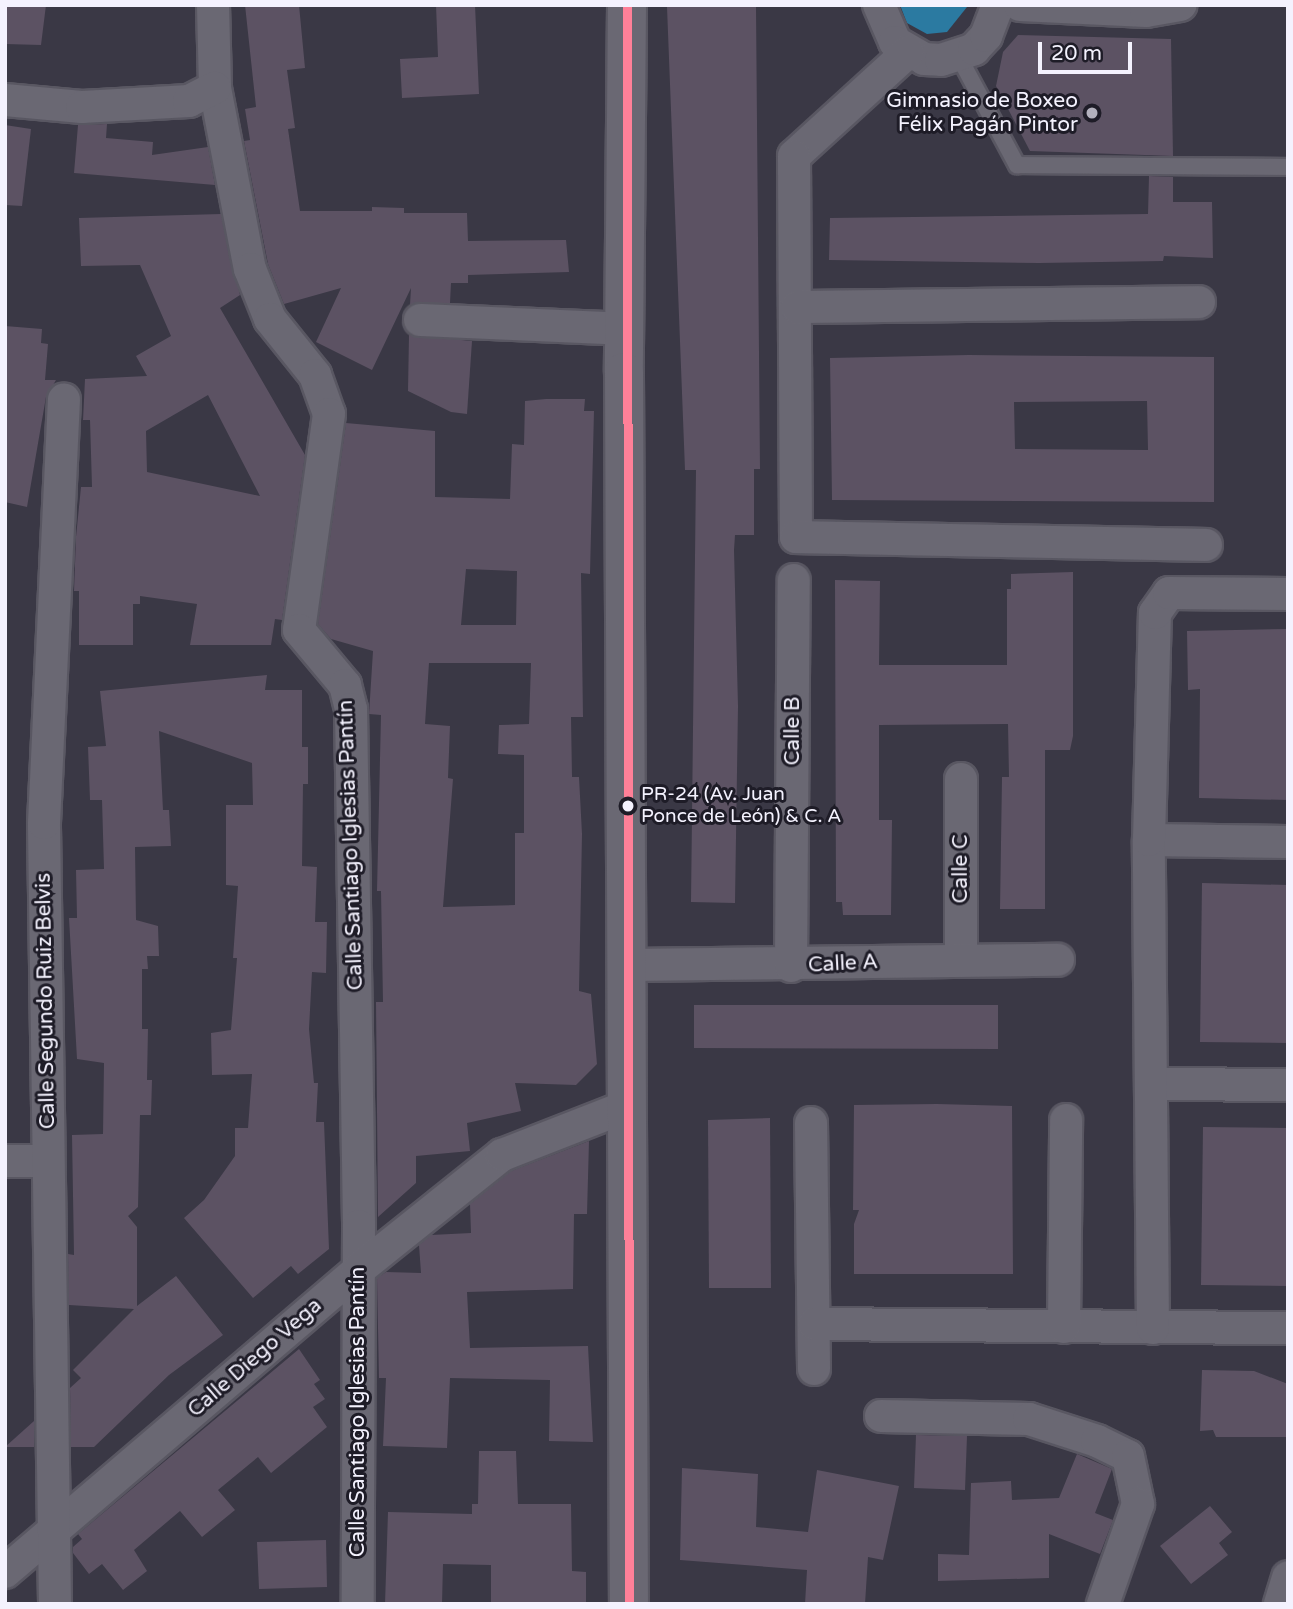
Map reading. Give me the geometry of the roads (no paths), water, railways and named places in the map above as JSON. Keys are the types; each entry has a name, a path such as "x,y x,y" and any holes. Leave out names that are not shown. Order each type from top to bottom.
{"main road":[{"path":"627,5 624,329 629,1604"}],"street":[{"name":"Calle Santiago Iglesias Pantín","path":"213,5 215,89 250,269 270,319 314,375 329,414 299,630 345,685 351,709 358,1604"},
{"path":"879,5 885,28 908,52 924,59 959,57 986,36 998,5"},
{"path":"1020,5 1146,11 1180,5"},
{"path":"908,52 794,156 797,307 796,537 1206,545"},
{"path":"5,100 82,107 189,101 215,89"},
{"path":"797,307 1199,302"},
{"path":"420,320 624,329"},
{"name":"Calle Segundo Ruiz Belvis","path":"55,1604 44,823 64,399"},
{"name":"Calle B","path":"791,966 794,580"},
{"path":"1153,1328 1149,840 1155,613 1169,593 1288,594"},
{"name":"Calle C","path":"961,779 961,958"},
{"path":"1149,840 1288,842"},
{"name":"Calle A","path":"627,965 791,966 961,958 1058,960"},
{"path":"1152,1084 1288,1085"},
{"name":"Calle Diego Vega","path":"5,1573 357,1270 502,1155 628,1106"},
{"path":"1064,1327 1066,1120"},
{"path":"811,1123 814,1369"},
{"path":"5,1161 48,1161"},
{"path":"814,1324 1288,1328"},
{"path":"881,1416 1029,1419 1097,1441 1128,1457 1138,1504 1103,1604"},
{"path":"1280,1604 1288,1577"}],"lane":[{"path":"959,57 1017,165 1288,167"}],"water":[{"path":"900,5 967,7 947,32 927,34 907,23"}],"place":[{"name":"Gimnasio de Boxeo Félix Pagán Pintor","path":"1092,113"},
{"name":"PR-24 (Av. Juan Ponce de León) & C. A","path":"628,806"}]}
